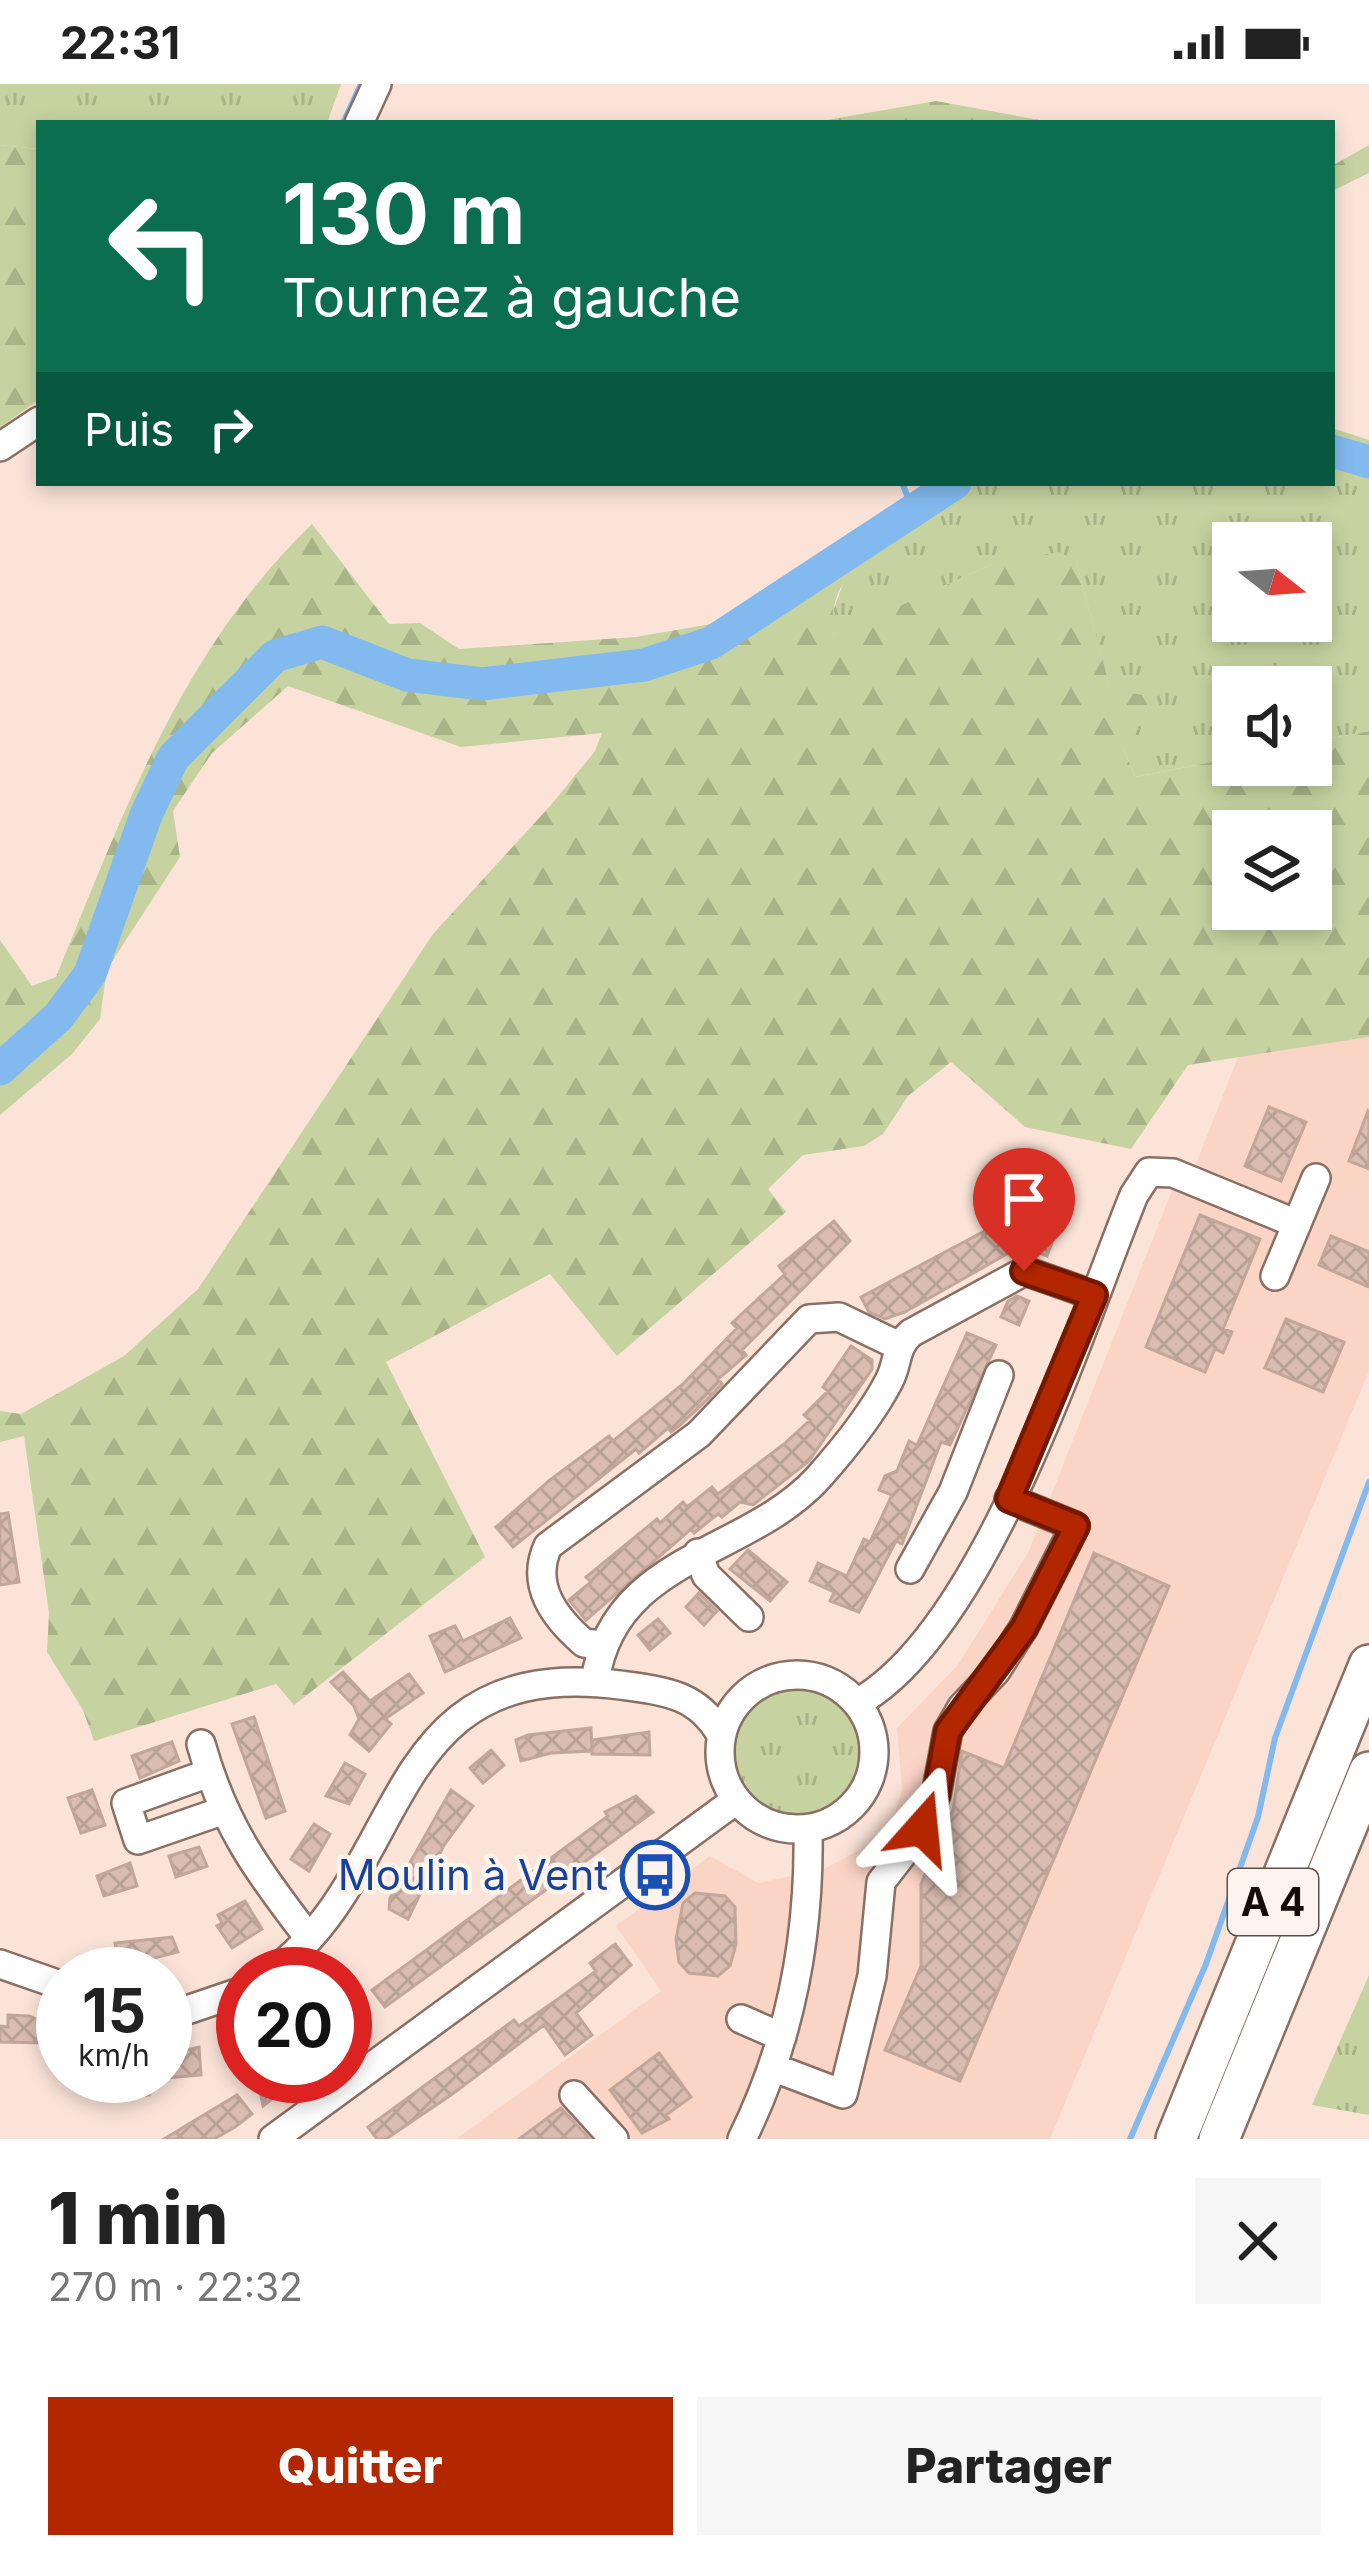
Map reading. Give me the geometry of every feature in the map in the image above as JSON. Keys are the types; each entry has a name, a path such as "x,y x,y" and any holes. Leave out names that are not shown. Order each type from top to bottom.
{"highway":[{"name":"A 4","path":"1176,2139 1369,1665"},
{"name":"A 4","path":"1220,2139 1369,1772"}],"street":[{"path":"360,120 377,84"},
{"path":"0,447 36,423"},
{"path":"857,1702 895,1679 938,1629 1008,1503 1134,1195 1149,1172 1173,1173 1297,1224"},
{"path":"1275,1276 1316,1178"},
{"path":"596,1682 601,1645 647,1588 698,1553 789,1504 818,1479 891,1378 897,1346 1024,1271 1094,1295"},
{"path":"826,1315 835,1286"},
{"path":"601,1645 584,1643 545,1597 541,1562 548,1546 699,1434 808,1319 826,1315 897,1346"},
{"path":"910,1569 956,1488 999,1375"},
{"path":"772,2067 842,2095 872,1976 881,1882 922,1828 955,1719 1024,1628 1076,1526 956,1488"},
{"path":"698,1553 706,1575 748,1617"},
{"path":"790,1675 827,1681 857,1702 874,1745 864,1791 830,1822 808,1828 769,1823 736,1800 720,1758 721,1736 745,1694 790,1675"},
{"path":"299,1947 340,1896 398,1792 448,1726 478,1705 559,1681 596,1682 663,1691 706,1709 721,1736"},
{"path":"201,1744 222,1811 244,1853 309,1938"},
{"path":"209,1773 126,1803 138,1840 222,1811"},
{"path":"273,2139 736,1800"},
{"path":"742,2139 782,2038 807,1906 808,1828"},
{"path":"0,1964 36,1977"},
{"path":"741,2019 782,2038"},
{"path":"574,2096 614,2139"}],"shaded area":[{"path":"1369,1037 1369,1371 1050,2139 456,2139 661,1991 616,1926 710,1856 758,1883 824,1869 876,1841 894,1816 902,1790 897,1728 958,1665 1029,1551 1173,1188 1185,1192 1238,1057"}],"green space":[{"path":"0,84 341,84 328,120 36,120 36,149 0,145"},
{"path":"936,101 1040,120 827,120"},
{"path":"0,145 36,149 36,401 0,428"},
{"path":"1369,145 1369,173 1335,190 1335,164"},
{"path":"1335,429 1369,440 1369,477 1335,468"},
{"path":"1335,468 1369,477 1369,731 1332,738 1332,666 1212,666 1212,762 1135,777 1123,747 1145,695 1111,692 1076,561 990,565 834,637 831,617 849,567 966,486 1335,486"},
{"path":"925,486 965,486 900,528 857,564 842,585 834,609 834,636 990,565 1059,552 1076,561 1111,691 1145,695 1151,710 1123,747 1135,777 1212,762 1212,786 1332,786 1332,738 1369,731 1369,1037 1188,1065 1131,1149 1025,1127 951,1062 908,1096 883,1134 864,1146 803,1155 768,1189 786,1212 617,1356 550,1274 386,1362 485,1557 294,1705 276,1684 94,1741 83,1710 47,1652 49,1613 24,1436 0,1442 0,1411 21,1414 124,1356 198,1289 433,934 551,805 595,751 602,733 461,747 288,686 212,753 173,811 180,857 107,969 100,1019 72,1054 0,1115 0,940 32,986 56,977 132,794 191,679 266,573 312,524 389,624 420,623 459,649 636,637 711,624"},
{"path":"796,1687 821,1692 842,1706 856,1727 861,1752 856,1777 842,1798 821,1812 796,1817 771,1812 750,1798 736,1777 731,1752 736,1727 750,1706 771,1692"},
{"path":"1369,1975 1369,2115 1312,2105"}],"building":[{"path":"1269,1107 1306,1122 1281,1181 1245,1166"},
{"path":"1369,1112 1369,1169 1349,1161"},
{"path":"1200,1215 1260,1239 1223,1329 1232,1332 1223,1353 1215,1349 1205,1372 1146,1347"},
{"path":"1005,1220 1019,1247 905,1312 885,1319 869,1312 861,1297"},
{"path":"1041,1220 1058,1227 1047,1256 1030,1249"},
{"path":"834,1221 850,1241 742,1350 746,1355 718,1379 722,1384 710,1397 679,1426 671,1432 668,1428 639,1453 636,1449 513,1547 496,1527 550,1480 609,1436 613,1441 683,1384 737,1328 732,1323 785,1274 779,1266"},
{"path":"1331,1236 1369,1252 1369,1287 1319,1265"},
{"path":"1017,1296 1029,1301 1019,1325 1001,1317 1008,1301"},
{"path":"1286,1319 1344,1342 1323,1392 1265,1368"},
{"path":"967,1333 996,1345 950,1445 941,1442 902,1544 896,1541 859,1612 830,1601 834,1592 810,1581 818,1563 847,1576 864,1539 870,1542 892,1495 879,1490 885,1476 897,1471 909,1441 917,1445"},
{"path":"851,1346 872,1360 872,1369 809,1461 753,1505 740,1502 694,1533 691,1529 586,1620 569,1600 591,1582 586,1577 657,1519 660,1523 683,1502 687,1507 712,1487 718,1494 784,1444 810,1420 804,1415 828,1391 823,1387"},
{"path":"8,1513 19,1582 0,1585 0,1514"},
{"path":"748,1550 787,1582 770,1601 730,1569"},
{"path":"1094,1553 1169,1586 960,2081 885,2050 921,1966 921,1884 953,1810 962,1751 1004,1768"},
{"path":"699,1593 717,1611 704,1625 686,1607"},
{"path":"510,1618 521,1638 445,1672 430,1636 455,1626 463,1641"},
{"path":"658,1619 670,1633 650,1650 638,1635"},
{"path":"343,1672 370,1701 409,1674 423,1693 385,1719 391,1724 369,1751 350,1735 359,1719 354,1706 331,1682"},
{"path":"254,1717 285,1811 266,1818 232,1724"},
{"path":"591,1728 592,1751 551,1753 521,1761 516,1740"},
{"path":"649,1732 650,1755 592,1754 592,1740"},
{"path":"172,1742 179,1761 140,1778 132,1756"},
{"path":"491,1750 504,1765 483,1783 470,1768"},
{"path":"345,1763 365,1774 349,1804 326,1796"},
{"path":"92,1790 105,1825 81,1833 68,1798"},
{"path":"451,1790 473,1806 444,1845 408,1919 389,1909 390,1898"},
{"path":"636,1796 653,1812 385,2007 372,1990 608,1816 605,1812"},
{"path":"314,1824 330,1834 309,1871 291,1859"},
{"path":"199,1847 207,1866 176,1877 169,1856"},
{"path":"130,1863 137,1886 104,1896 97,1876"},
{"path":"695,1893 725,1896 735,1907 736,1944 730,1966 718,1976 689,1973 679,1962 676,1939 683,1903"},
{"path":"245,1901 262,1929 231,1947 217,1926 222,1923 218,1915"},
{"path":"172,1937 176,1947 116,1947 115,1943"},
{"path":"615,1944 631,1965 576,2013 592,2035 565,2055 544,2025 451,2095 386,2139 377,2139 368,2127 514,2020 519,2026 596,1971 590,1963"},
{"path":"8,2015 36,2019 36,2043 0,2042 0,2026 8,2027"},
{"path":"199,2047 201,2075 192,2076 192,2049"},
{"path":"659,2053 691,2097 666,2115 669,2119 642,2133 610,2090"},
{"path":"224,2103 243,2103 252,2114 214,2139 164,2139"},
{"path":"561,2108 590,2139 519,2139"}],"waterway":[{"path":"344,120 361,84"},
{"path":"1335,452 1369,462"},
{"path":"903,486 914,512"},
{"path":"0,1069 58,1017 90,974 146,815 173,758 275,656 322,642 407,675 482,684 644,665 711,643 950,486"},
{"path":"1130,2139 1206,1964 1258,1817 1275,1738 1369,1482"}],"place":[{"name":"Moulin à Vent","path":"655,1875"}],"route":[{"path":"922,1828 936,1795 948,1731 1024,1628 1051,1583 1076,1526 1009,1499 1094,1295 1024,1271"}]}
